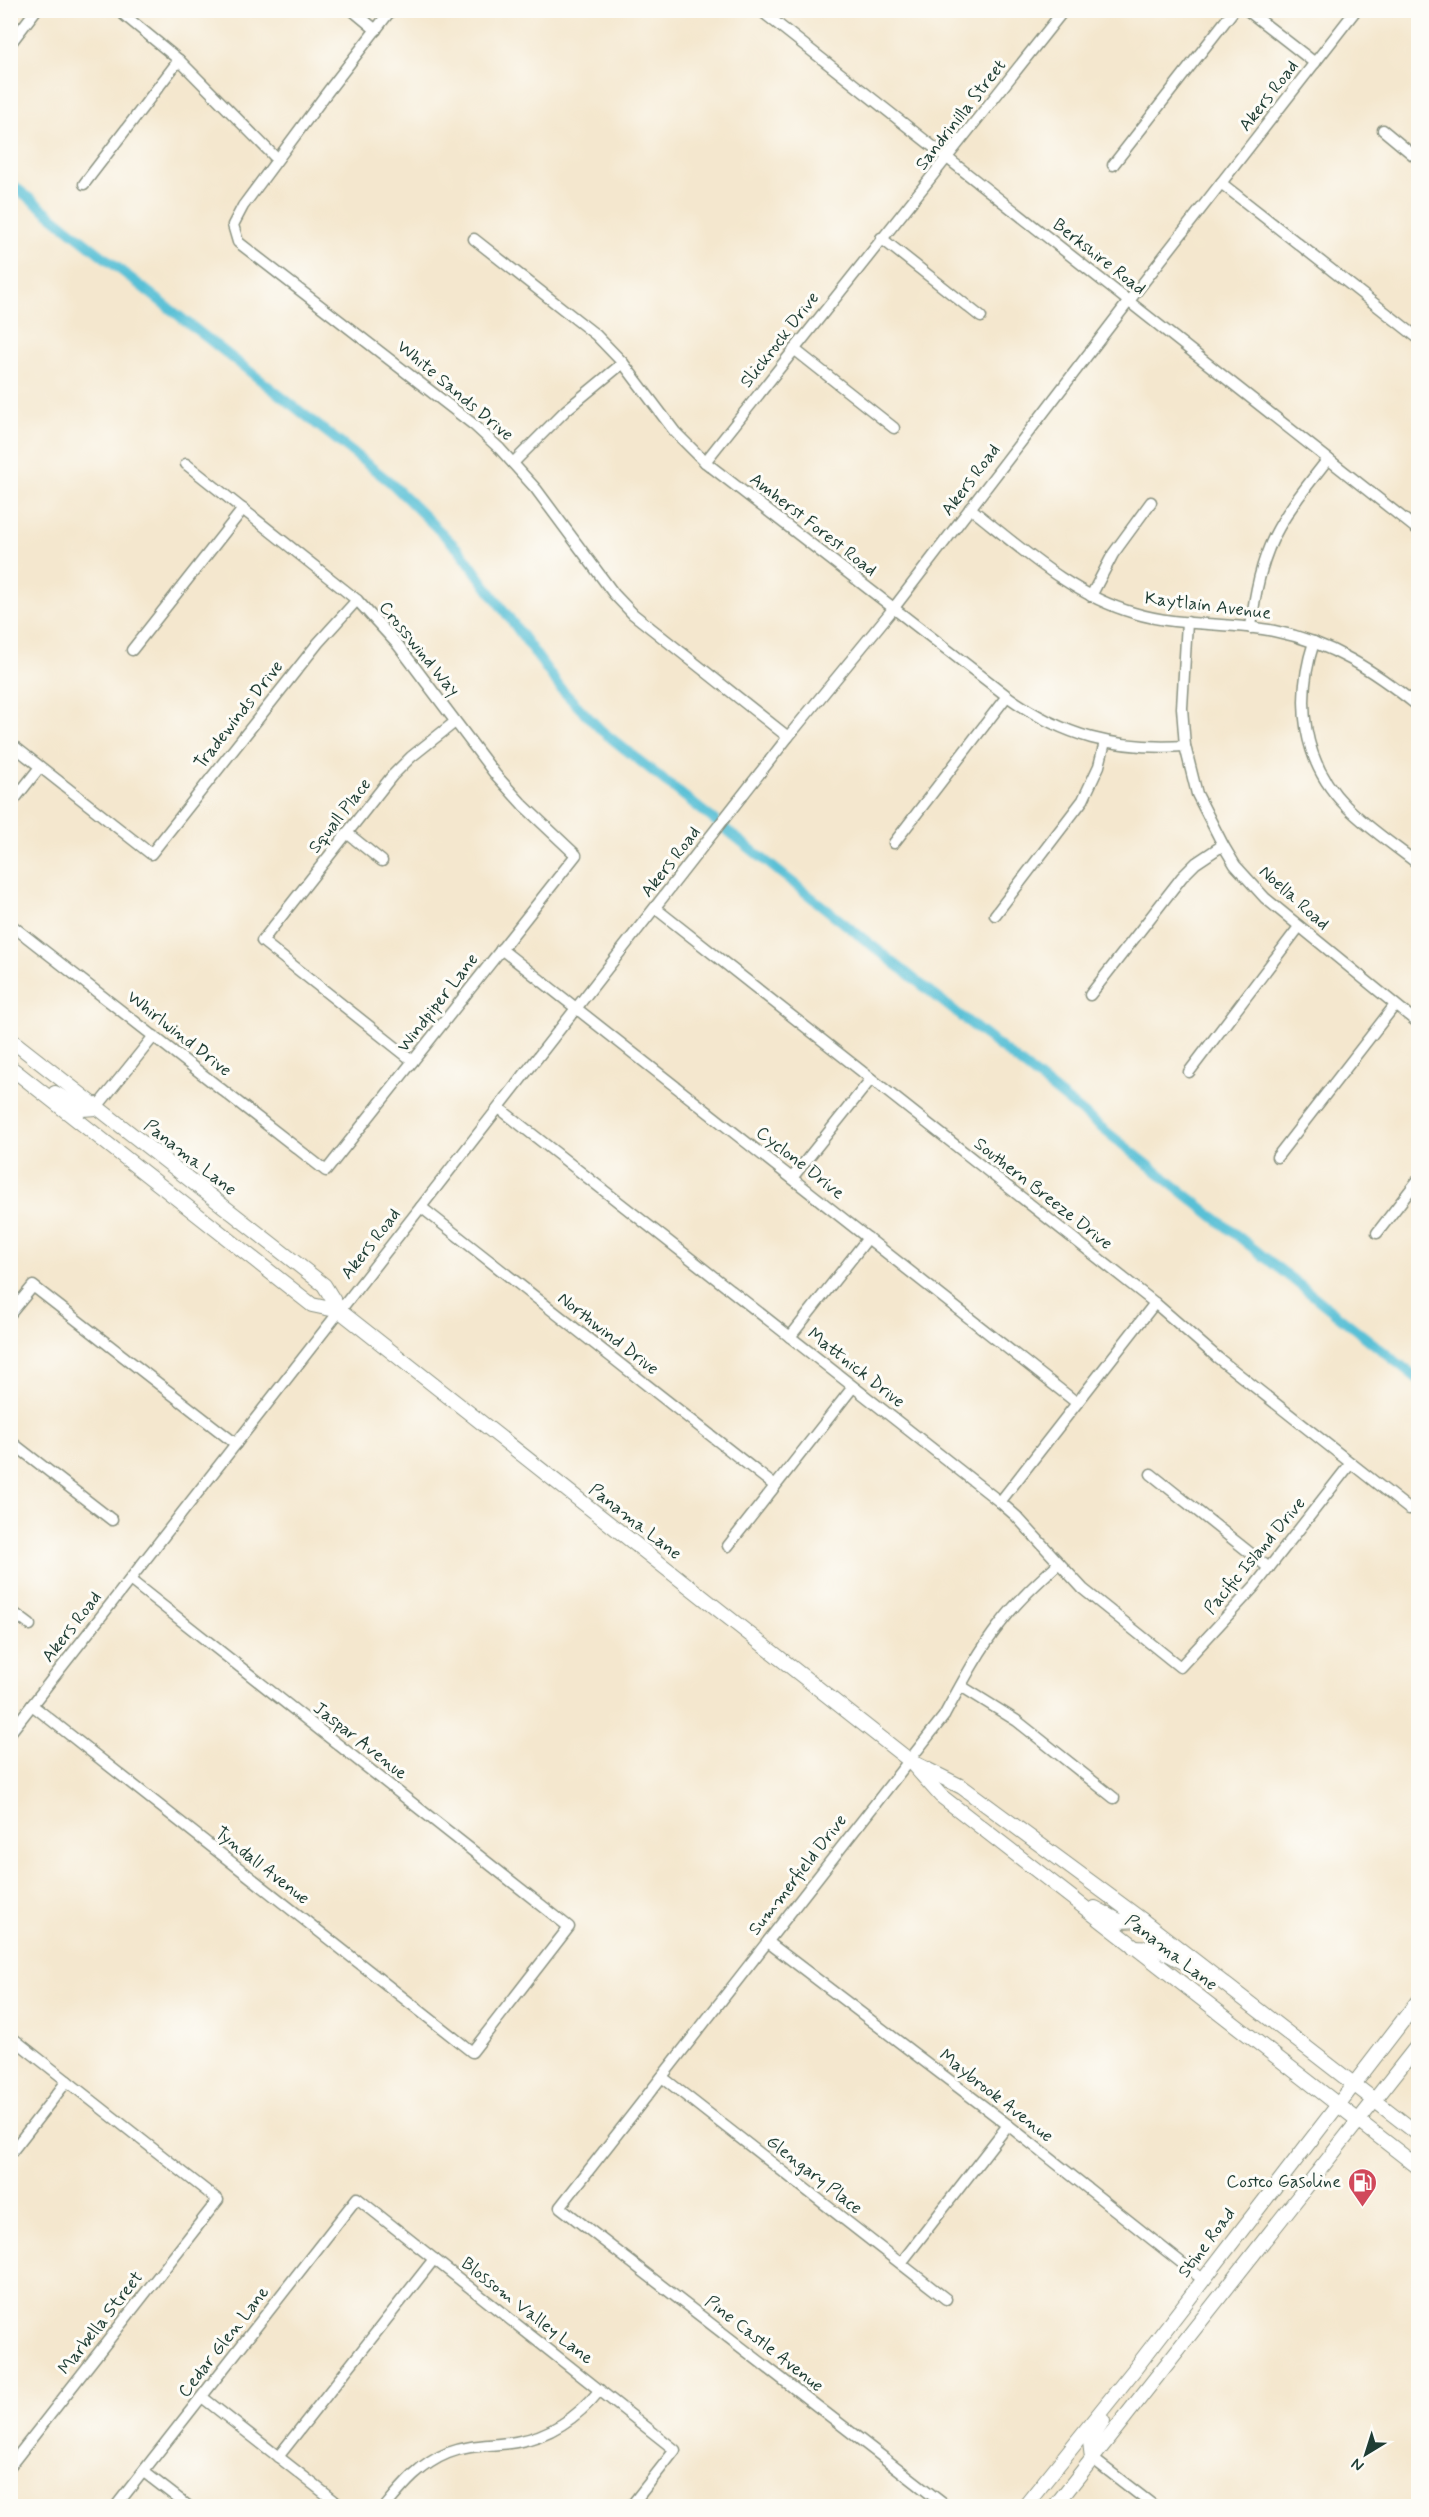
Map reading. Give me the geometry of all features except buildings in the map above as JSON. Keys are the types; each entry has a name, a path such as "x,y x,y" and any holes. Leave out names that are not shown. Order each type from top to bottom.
{"main road":[{"name":"Panama Lane","path":"10,1039 324,1285 340,1311 909,1760 941,1796 1419,2166"},
{"name":"Panama Lane","path":"12,1068 312,1305 340,1311"},
{"path":"12,1068 82,1108 96,1108"},
{"name":"Panama Lane","path":"909,1760 962,1787 1142,1920 1419,2134"},
{"path":"1058,1888 1119,1921 1142,1920"},
{"path":"1134,1947 1157,1948 1222,1983"},
{"name":"Stine Road","path":"1025,2506 1134,2370 1337,2104 1419,2001"},
{"path":"1055,2506 1419,2045"},
{"path":"1092,2458 1090,2442 1134,2370"}],"street":[{"path":"10,44 36,10"},
{"path":"118,10 179,60 277,159"},
{"path":"352,10 376,30"},
{"name":"White Sands Drive","path":"391,10 243,206 233,225 238,242 474,425 513,463 614,594 633,614 788,737"},
{"name":"Berkshire Road","path":"760,10 1419,530"},
{"name":"Sandrinilla Street","path":"881,238 948,159 1064,10"},
{"path":"1113,165 1234,10"},
{"path":"1247,10 1315,63"},
{"name":"Akers Road","path":"10,1733 788,737 893,609 1356,10"},
{"path":"84,184 179,60"},
{"path":"1383,130 1419,159"},
{"path":"1221,183 1419,338"},
{"path":"881,238 981,317"},
{"name":"Slickrock Drive","path":"705,462 881,238"},
{"name":"Amherst Forest Road","path":"474,239 596,335 623,363 675,432 705,462 1007,696 1048,722 1105,742 1153,748 1185,746"},
{"path":"794,349 894,428"},
{"path":"513,463 566,410 623,363"},
{"path":"1251,628 1257,579 1272,537 1283,518 1328,459"},
{"name":"Crosswind Way","path":"186,464 357,600 398,645 495,774 523,805 576,855"},
{"path":"1091,596 1113,554 1151,502"},
{"name":"Kaytlain Avenue","path":"970,508 1063,580 1091,596 1135,614 1274,631 1314,642 1356,660 1419,706"},
{"path":"132,650 243,509"},
{"name":"Tradewinds Drive","path":"40,767 151,854 318,643 357,600"},
{"name":"Noella Road","path":"1187,622 1182,708 1185,746 1197,794 1223,845 1249,882 1299,927 1419,1023"},
{"path":"1314,642 1305,674 1303,713 1306,734 1320,771 1345,805 1419,864"},
{"path":"894,843 1007,696"},
{"name":"Squall Place","path":"413,1061 262,941 392,776 419,750 455,722"},
{"path":"995,915 1083,800 1099,766 1105,742"},
{"path":"10,743 40,767 10,805"},
{"path":"347,833 382,861"},
{"path":"1090,995 1182,877 1223,845"},
{"name":"Windpiper Lane","path":"326,1171 576,855"},
{"name":"Southern Breeze Drive","path":"654,908 1155,1303 1218,1358 1409,1509"},
{"name":"Whirlwind Drive","path":"10,924 326,1171"},
{"path":"1189,1072 1299,927"},
{"name":"Cyclone Drive","path":"501,949 1077,1403"},
{"path":"1277,1157 1395,1005"},
{"path":"96,1108 154,1036"},
{"path":"792,1178 871,1079"},
{"name":"Mattnick Drive","path":"499,1108 1000,1502 1016,1516 1083,1589 1180,1667"},
{"path":"1377,1233 1419,1179"},
{"name":"Northwind Drive","path":"421,1207 775,1486"},
{"path":"790,1337 868,1238"},
{"path":"10,1314 33,1286 236,1444"},
{"path":"1000,1502 1155,1303"},
{"path":"728,1546 853,1387"},
{"path":"10,1441 112,1520"},
{"name":"Pacific Island Drive","path":"1180,1667 1269,1568 1351,1463"},
{"path":"1151,1474 1269,1568"},
{"name":"Summerfield Drive","path":"560,2207 944,1716 1000,1623 1032,1587 1059,1563"},
{"name":"Jaspar Avenue","path":"130,1580 569,1927 472,2052"},
{"path":"10,1610 30,1625"},
{"path":"961,1686 1017,1721 1114,1798"},
{"name":"Tyndall Avenue","path":"32,1705 472,2052"},
{"name":"Maybrook Avenue","path":"768,1942 1008,2125 1202,2279"},
{"path":"10,2036 67,2081 10,2154"},
{"name":"Glengary Place","path":"662,2077 946,2299"},
{"name":"Marbella Street","path":"10,2466 218,2200 67,2081"},
{"path":"901,2263 1008,2125"},
{"name":"Blossom Valley Lane","path":"357,2199 675,2450 631,2506"},
{"name":"Cedar Glen Lane","path":"117,2506 357,2199"},
{"name":"Pine Castle Avenue","path":"560,2207 946,2506"},
{"path":"278,2457 434,2259"},
{"path":"386,2506 405,2483 433,2461 461,2449 515,2442 549,2432 578,2414 600,2390"},
{"path":"202,2397 341,2506"},
{"path":"1092,2458 1154,2506"},
{"path":"144,2472 188,2506"}],"waterway":[{"path":"10,183 390,482 462,553 561,689 602,731 1418,1379"}],"place":[{"name":"Costco Gasoline","path":"1362,2208"}]}
